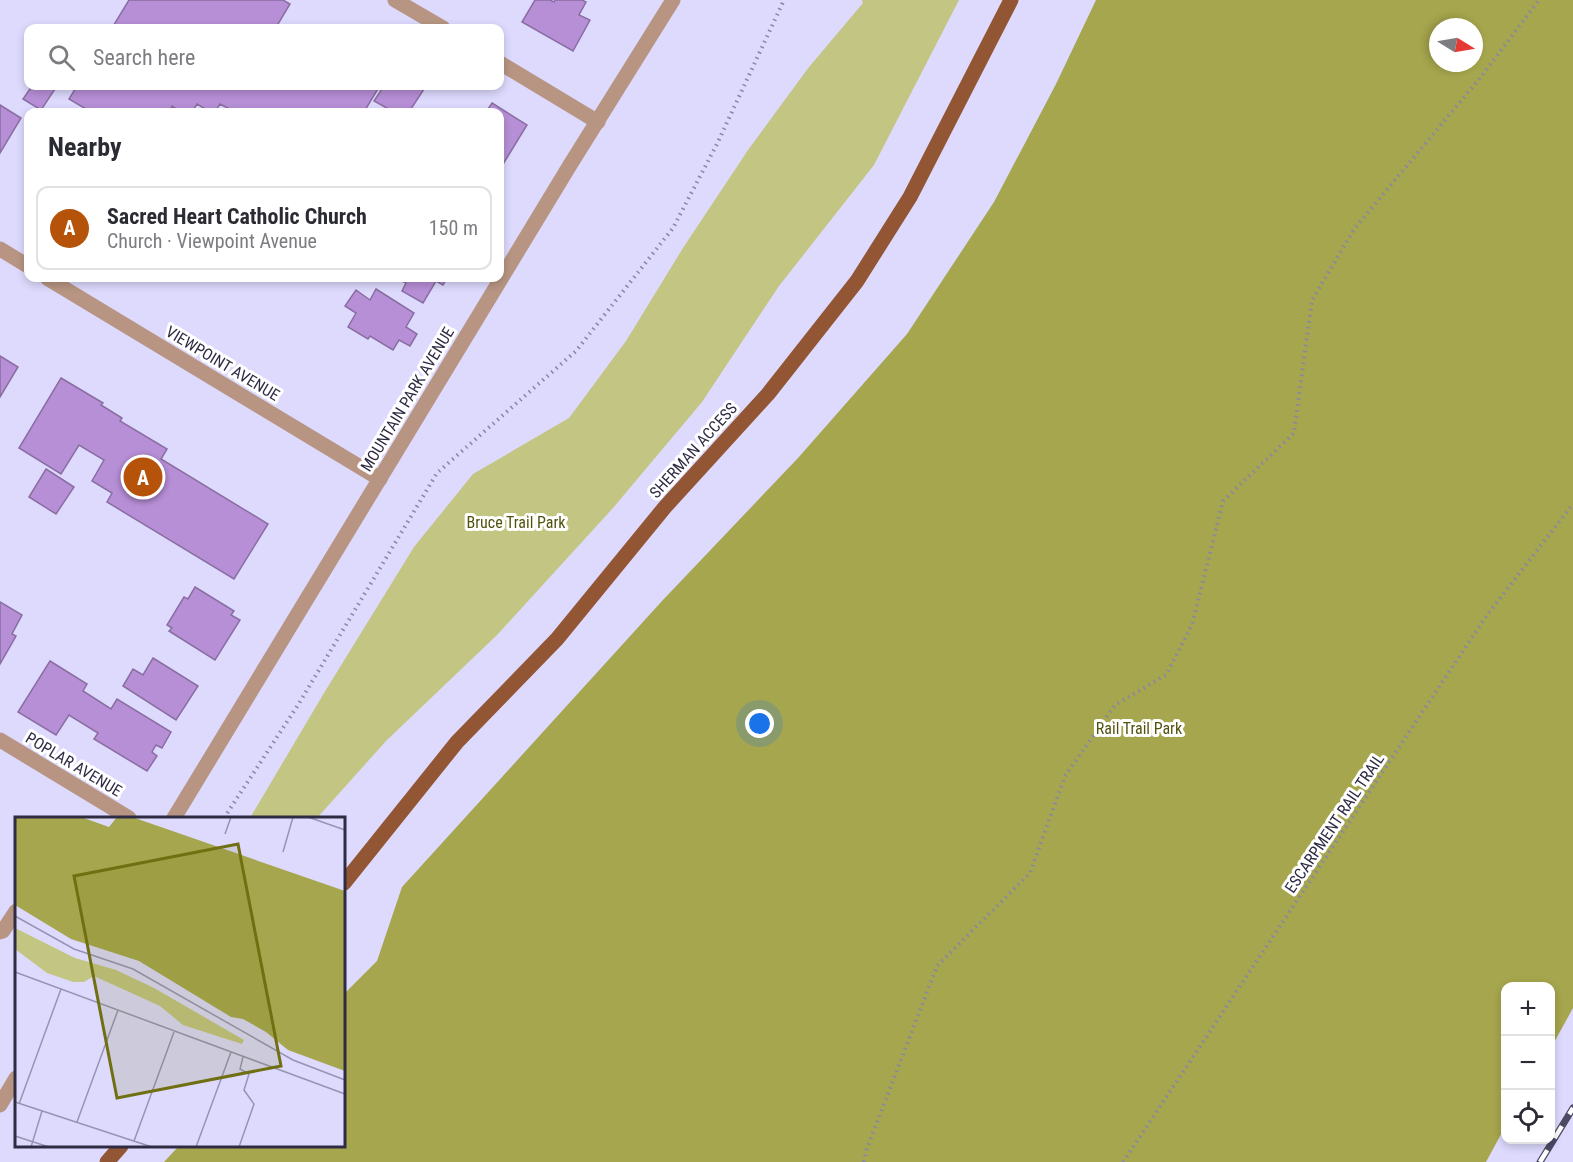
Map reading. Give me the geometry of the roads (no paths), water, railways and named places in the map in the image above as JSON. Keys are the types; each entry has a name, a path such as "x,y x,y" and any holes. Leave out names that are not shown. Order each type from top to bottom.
{"main road":[{"name":"SHERMAN ACCESS","path":"345,882 457,742 557,639 664,507 768,394 857,281 910,197 1011,0"},
{"path":"106,1162 120,1147"}],"street":[{"path":"395,0 435,24"},
{"name":"MOUNTAIN PARK AVENUE","path":"504,274 673,0"},
{"path":"504,65 598,122"},
{"path":"0,249 24,264"},
{"name":"VIEWPOINT AVENUE","path":"54,282 380,479"},
{"name":"MOUNTAIN PARK AVENUE","path":"175,817 499,282"},
{"name":"POPLAR AVENUE","path":"0,740 126,817"},
{"path":"0,932 15,913"},
{"path":"0,1105 15,1080"}],"railway":[{"path":"1540,1162 1573,1108"}],"place":[{"name":"Sacred Heart Catholic Church","path":"143,477"}],"park label":[{"name":"Bruce Trail Park","path":"516,522"},
{"name":"Rail Trail Park","path":"1139,728"}]}
